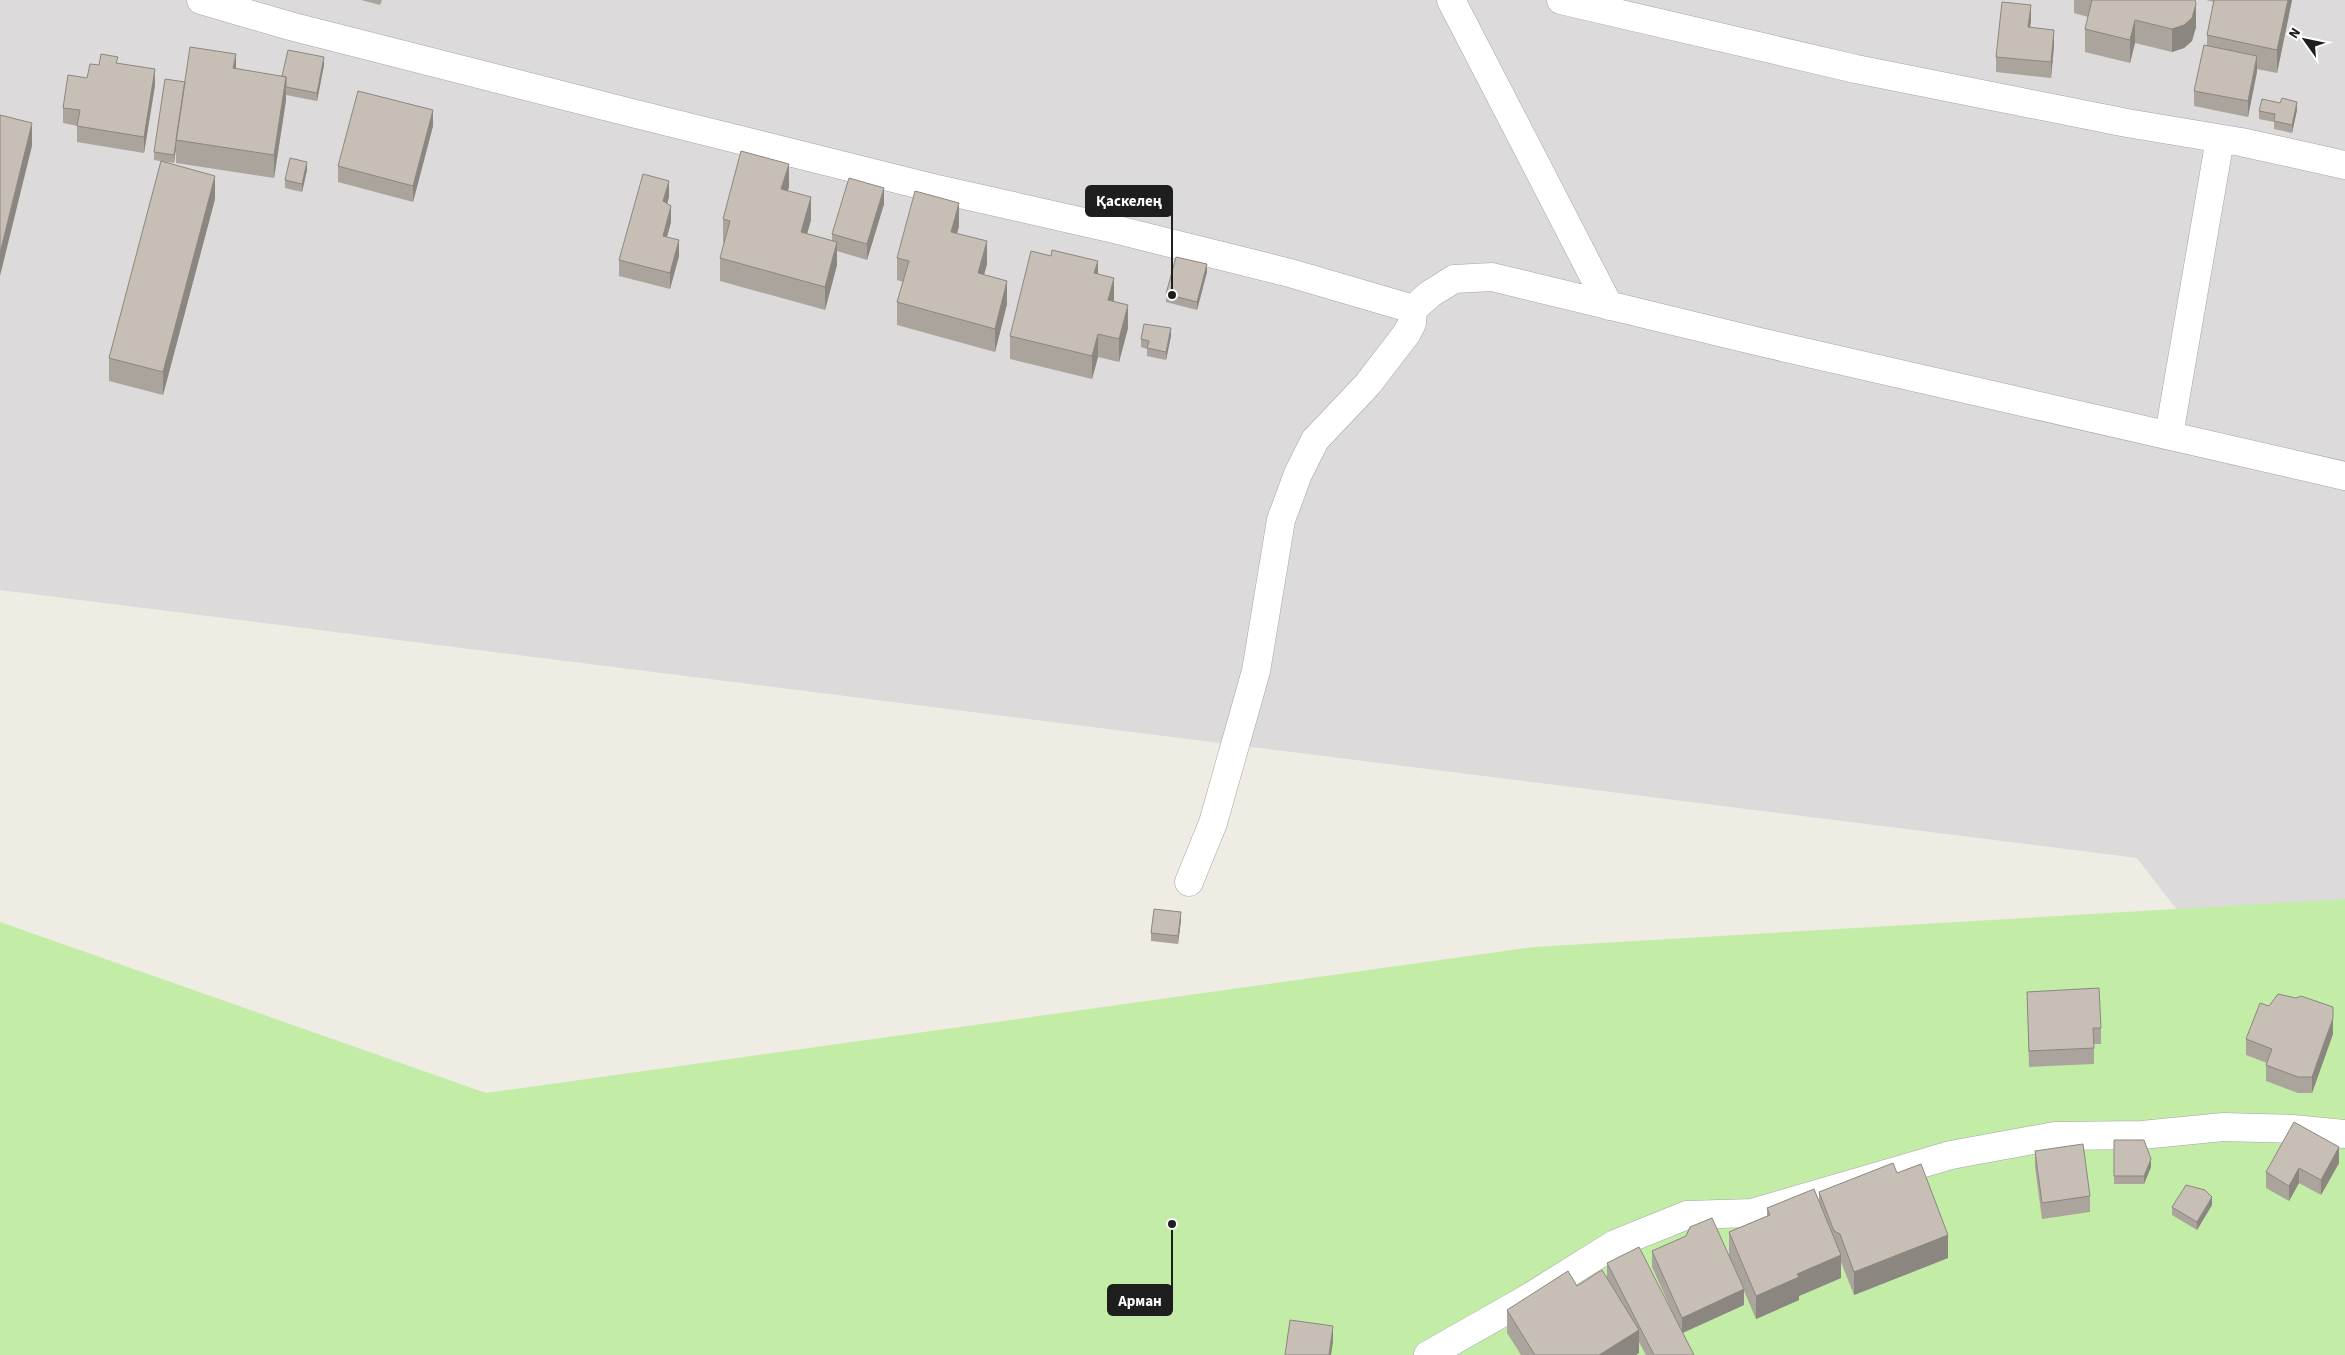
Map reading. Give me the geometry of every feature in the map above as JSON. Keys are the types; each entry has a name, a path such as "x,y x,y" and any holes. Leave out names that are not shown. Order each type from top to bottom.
{"street":[{"path":"200,0 290,26 624,111 933,188 1110,228 1280,271 1413,310"},
{"path":"1451,0 1609,306"},
{"path":"1561,0 1856,69 2345,165"},
{"path":"2169,436 2220,139"},
{"path":"1189,882 1213,823 1256,671 1280,520 1298,474 1315,440 1368,384 1407,333 1412,323 1413,310 1430,294 1454,279 1492,277 1609,306 2345,476"},
{"path":"1428,1355 1525,1300 1616,1244 1688,1215 1752,1213 1951,1155 2055,1136 2142,1135 2224,1127 2293,1129 2345,1134"}],"shaded area":[{"path":"0,0 2345,0 2345,1128 2137,858 0,590"}],"green space":[{"path":"2345,899 2345,1355 0,1355 0,922 486,1093 1534,947"}],"building":[{"path":"2092,0 2195,0 2196,4 2192,18 2184,25 2172,29 2135,20 2130,40 2085,29"},
{"path":"2214,0 2288,0 2277,50 2207,35"},
{"path":"2002,2 2031,5 2028,27 2054,30 2051,62 1996,57"},
{"path":"2204,45 2257,56 2248,101 2194,91"},
{"path":"190,47 236,54 233,68 286,77 274,155 176,140"},
{"path":"288,50 324,57 317,93 286,87 286,77 282,76"},
{"path":"101,54 118,57 116,63 155,69 144,137 77,126 80,110 63,108 68,75 87,78 90,64 99,65"},
{"path":"165,79 185,82 174,155 154,152"},
{"path":"358,91 433,110 413,186 338,166"},
{"path":"2282,98 2297,102 2292,125 2274,121 2275,114 2259,111 2262,99 2280,103"},
{"path":"0,115 32,123 0,253"},
{"path":"741,151 789,164 781,189 811,197 801,232 837,242 825,287 720,258 730,221 723,219"},
{"path":"290,158 307,162 302,184 285,180"},
{"path":"161,161 215,176 163,372 109,358"},
{"path":"643,174 669,181 663,201 671,206 663,236 679,240 670,273 619,260"},
{"path":"849,178 884,188 867,244 832,234"},
{"path":"915,191 959,203 951,232 987,241 978,273 1007,281 995,329 897,302 909,261 897,258"},
{"path":"1052,250 1098,261 1094,273 1114,278 1108,300 1128,305 1119,339 1098,334 1092,356 1010,336 1031,251 1051,256"},
{"path":"1176,257 1207,264 1197,302 1166,294"},
{"path":"1144,324 1171,328 1166,352 1147,348 1149,341 1141,339"},
{"path":"1154,909 1181,912 1178,936 1151,933"},
{"path":"2099,988 2101,1028 2093,1028 2094,1048 2029,1051 2027,992"},
{"path":"2278,994 2296,998 2301,996 2333,1007 2333,1018 2312,1077 2298,1077 2266,1065 2272,1049 2246,1039 2260,1003 2269,1006"},
{"path":"2294,1122 2339,1147 2321,1180 2299,1168 2289,1186 2266,1172"},
{"path":"2114,1140 2144,1140 2151,1159 2144,1176 2114,1176"},
{"path":"2083,1144 2090,1196 2042,1203 2035,1151"},
{"path":"1893,1163 1897,1173 1921,1164 1948,1235 1854,1272 1840,1234 1834,1231 1819,1192"},
{"path":"2186,1185 2205,1190 2212,1197 2197,1222 2172,1207"},
{"path":"1814,1189 1841,1255 1797,1274 1799,1277 1756,1296 1729,1232 1770,1215 1767,1208"},
{"path":"1712,1218 1744,1289 1682,1318 1652,1251 1686,1236 1690,1227"},
{"path":"1639,1247 1694,1355 1654,1355 1607,1263"},
{"path":"1602,1270 1639,1330 1599,1355 1535,1355 1507,1310 1568,1271 1577,1286"},
{"path":"1290,1320 1333,1326 1329,1355 1285,1355"}],"place":[{"name":"Қаскелең","path":"1172,295"},
{"name":"Арман","path":"1172,1224"}]}
